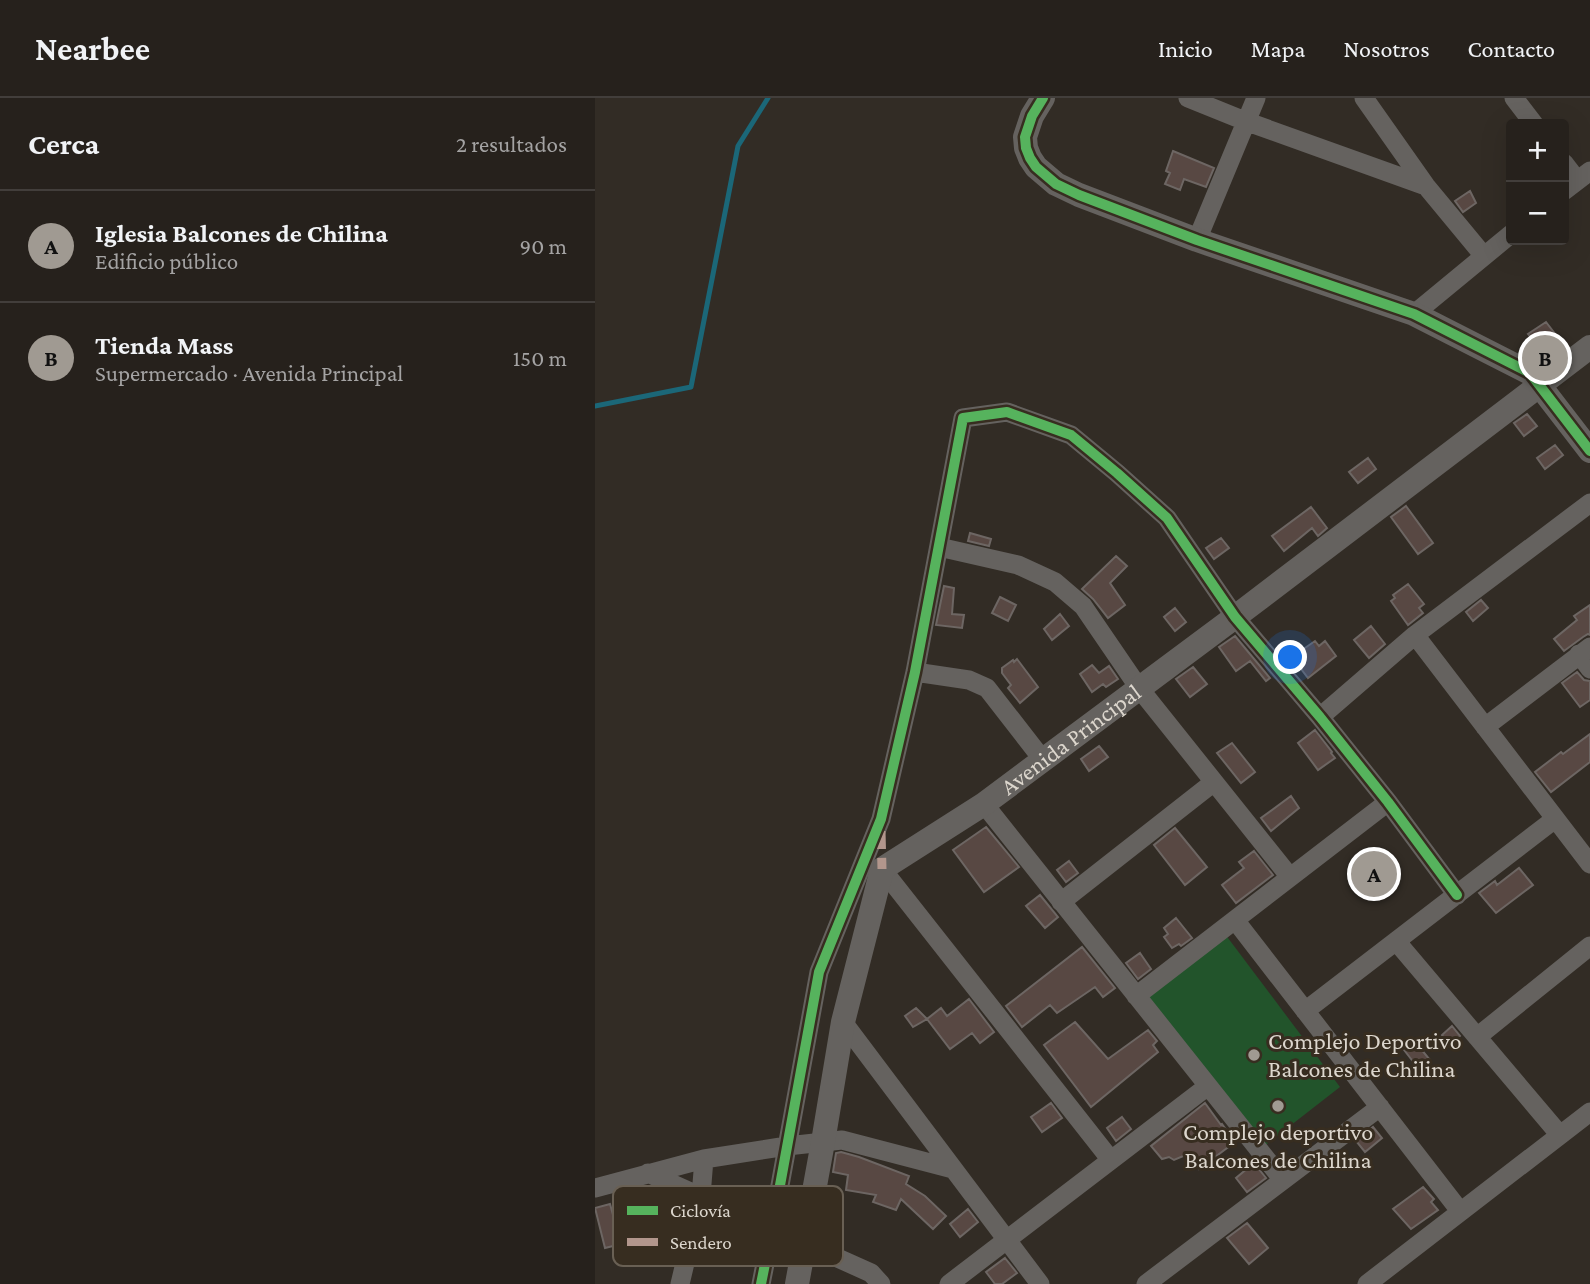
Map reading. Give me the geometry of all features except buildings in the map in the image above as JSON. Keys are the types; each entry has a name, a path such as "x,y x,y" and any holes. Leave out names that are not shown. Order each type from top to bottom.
{"street":[{"path":"1043,98 1032,116 1025,137 1026,148 1036,167 1056,184 1197,240 1414,314 1530,373 1590,451"},
{"path":"1188,98 1426,186"},
{"path":"1197,240 1256,98"},
{"path":"1364,98 1426,186 1484,256"},
{"path":"1514,98 1530,119"},
{"path":"1414,314 1506,238"},
{"name":"Avenida Principal","path":"882,869 983,804 1043,760 1590,347"},
{"path":"780,1186 819,972 881,819 915,672 963,418 1007,412 1071,435 1167,517 1235,617 1388,802 1457,895"},
{"path":"1320,717 1415,635 1590,503"},
{"path":"939,547 1018,565 1055,582 1083,606 1139,688 1290,877"},
{"path":"1415,635 1590,864"},
{"path":"1485,727 1586,657"},
{"path":"915,672 969,680 987,688 1043,760"},
{"path":"1061,902 1214,782"},
{"path":"1136,996 1388,802"},
{"path":"983,804 1283,1180"},
{"path":"1305,1011 1555,819"},
{"path":"814,1186 843,1022 882,869"},
{"path":"882,869 1111,1160"},
{"path":"1235,920 1460,1212"},
{"path":"1396,942 1560,1135"},
{"path":"1477,1037 1590,946"},
{"path":"843,1022 1039,1284"},
{"path":"949,1284 1208,1086"},
{"path":"1146,1284 1380,1107"},
{"path":"1367,1284 1590,1112"},
{"path":"595,1188 704,1159 842,1140 953,1169"},
{"path":"702,1186 704,1159"},
{"path":"648,1173 678,1186"},
{"path":"843,1260 871,1273 881,1284"},
{"path":"680,1284 684,1266"},
{"path":"761,1284 765,1266"},
{"path":"797,1284 800,1266"}],"green space":[{"name":"Complejo Deportivo Balcones de Chilina","path":"1222,930 1340,1087 1263,1147 1141,993"}],"waterway":[{"path":"595,406 691,387 738,146 768,98"}],"marked path":[{"path":"881,831 882,869"}],"cycle path":[{"path":"1043,98 1032,116 1025,137 1026,148 1036,167 1056,184 1197,240 1414,314 1530,373 1590,451"},
{"path":"780,1186 819,972 881,819 915,672 963,418 1007,412 1071,435 1167,518 1235,617 1388,802 1457,895"},
{"path":"761,1284 765,1266"}],"place":[{"name":"Tienda Mass","path":"1545,358"},
{"name":"Iglesia Balcones de Chilina","path":"1374,874"},
{"name":"Complejo Deportivo Balcones de Chilina","path":"1254,1055"},
{"name":"Complejo deportivo Balcones de Chilina","path":"1278,1106"}]}
